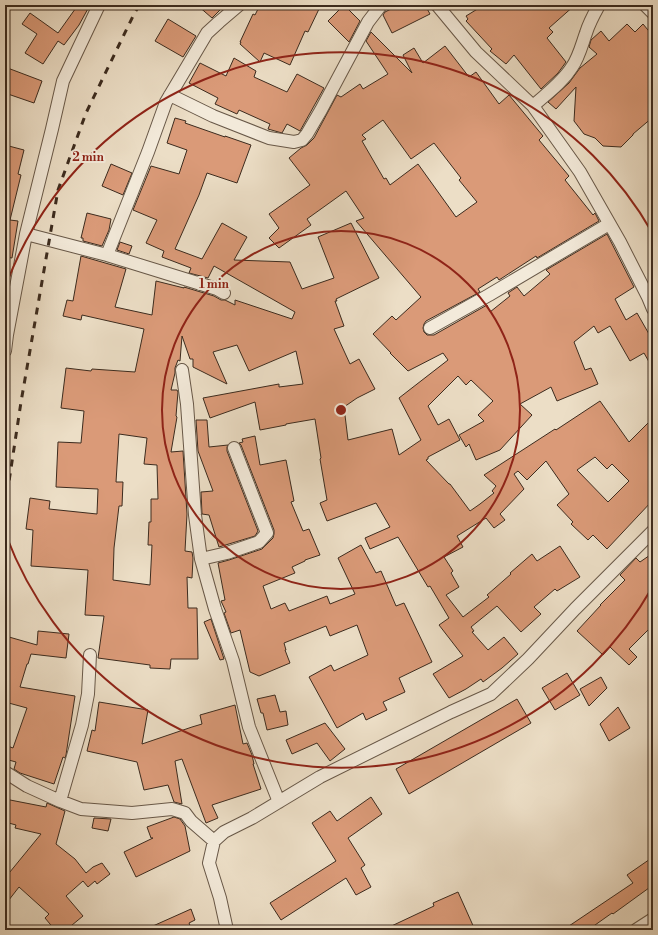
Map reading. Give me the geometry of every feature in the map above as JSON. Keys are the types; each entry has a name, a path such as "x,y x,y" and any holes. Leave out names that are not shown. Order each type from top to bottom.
{"street":[{"path":"5,350 26,234 63,81 99,5"},
{"path":"107,255 166,102 207,33 239,5"},
{"path":"170,95 213,116 269,138 294,142 302,140 321,110 368,22 381,5"},
{"path":"437,5 476,52 533,106 580,172 620,242 653,309"},
{"path":"533,106 565,78 573,66 579,54 586,31 599,5"},
{"path":"646,5 653,13"},
{"path":"430,328 609,224"},
{"path":"26,234 107,255 217,289 224,293"},
{"path":"182,370 187,404 194,515 201,559 232,661 249,727 279,802"},
{"path":"201,559 227,553 259,542 267,534 234,448"},
{"path":"223,928 220,898 209,863 214,841 224,832 252,818 320,777 451,712 491,694 528,659 575,609 653,531"},
{"path":"60,801 82,725 88,694 90,655"},
{"path":"5,772 28,786 60,801 82,809 132,813 172,809 185,813 191,821 214,841"},
{"path":"636,930 653,919"}],"building":[{"path":"78,5 90,5 79,25 64,45 58,41 43,64 25,53 37,34 22,24 30,13 58,33"},
{"path":"197,5 225,5 212,18"},
{"path":"260,5 310,5 319,9 308,32 305,31 290,65 264,53 260,62 240,44 253,14 255,15"},
{"path":"344,5 360,21 349,42 328,21"},
{"path":"399,5 425,5 430,14 392,33 383,15 385,12"},
{"path":"484,5 575,5 549,28 553,32 547,38 566,62 558,73 541,89 514,55 506,64 490,51 492,49 466,21 468,19 466,16"},
{"path":"168,19 196,36 183,57 155,41"},
{"path":"627,24 635,32 643,24 653,36 653,117 633,134 621,147 603,146 595,138 584,134 574,121 576,87 556,109 548,102 569,83 580,68 597,54 589,47 591,40 601,31 609,41"},
{"path":"371,32 412,73 403,55 414,48 423,63 445,46 469,77 476,72 499,104 509,95 543,136 539,140 569,176 565,180 593,215 595,213 599,221 537,258 536,256 499,280 497,277 478,289 480,292 426,321 423,328 424,332 427,335 434,335 487,305 490,312 510,296 508,293 517,287 524,296 550,274 546,270 607,234 634,287 615,299 626,320 637,313 653,341 653,369 644,353 630,361 610,326 598,333 594,326 574,342 585,370 591,368 598,384 557,401 551,387 520,404 532,415 500,450 476,460 469,444 466,447 459,435 484,421 478,415 493,401 471,380 466,385 458,376 428,406 438,425 449,419 460,440 428,457 426,460 450,484 470,511 494,493 492,491 496,486 484,475 600,401 629,442 653,418 653,500 607,549 593,535 588,540 571,524 573,522 557,505 569,494 546,461 527,480 518,471 514,474 524,489 500,514 505,520 494,528 486,518 457,536 463,547 444,557 453,571 451,573 459,587 446,595 463,617 489,597 487,595 532,554 537,561 560,546 580,577 557,591 555,589 534,607 541,614 521,632 497,606 471,627 474,631 472,632 488,650 504,637 518,654 483,682 481,679 449,698 433,674 463,656 439,625 449,618 430,586 428,587 398,537 370,549 365,538 390,527 376,503 327,521 320,503 327,500 315,419 260,430 255,402 210,418 203,398 279,384 279,387 303,384 296,351 249,371 237,345 213,352 227,384 193,367 193,359 190,359 182,336 180,361 178,360 175,368 171,390 177,390 178,392 177,417 171,452 183,451 187,514 185,551 192,552 193,558 192,578 187,577 188,608 197,608 198,659 171,659 170,669 150,668 150,665 98,658 104,616 85,615 88,570 31,566 33,530 26,529 30,498 50,501 49,509 97,514 98,489 56,487 58,442 81,443 84,411 61,408 66,368 91,371 92,369 135,372 144,329 82,315 81,320 63,316 67,300 73,301 81,256 126,269 115,307 152,315 156,281 184,287 214,296 235,305 235,300 292,319 295,312 214,266 208,278 189,273 191,268 162,257 164,251 146,243 157,220 133,210 151,166 179,174 187,150 167,143 175,118 186,121 185,123 251,145 237,183 207,173 175,249 202,259 222,223 247,237 234,260 290,262 302,289 334,278 318,237 351,223 379,278 336,299 337,301 335,301 344,326 334,329 350,364 359,359 375,389 357,398 344,407 348,440 392,429 399,455 421,440 399,398 448,360 443,353 408,371 373,334 392,316 396,320 421,297 356,221 364,218 346,191 307,219 311,225 279,248 269,238 279,228 269,214 310,185 289,158 314,138 337,95 341,97 360,84 363,89 388,74 366,41","holes":["383,120 411,159 434,143 461,178 459,180 477,202 456,217 418,164 390,185 386,178 384,179 362,141 366,139 362,135","119,434 147,438 144,464 157,465 158,499 151,499 151,522 149,522 148,545 152,545 150,585 113,580 114,548 119,506 122,506 123,482 116,482","595,457 607,469 612,464 629,481 608,502 577,470"]},
{"path":"234,58 256,71 254,77 287,92 297,74 324,88 300,131 287,124 282,133 268,129 270,124 239,110 237,114 215,104 218,98 189,83 200,63 226,76"},
{"path":"5,67 42,81 34,103 5,93"},
{"path":"5,145 24,150 18,174 21,175 10,220 18,221 12,258 5,257"},
{"path":"111,164 132,173 123,195 102,186"},
{"path":"87,213 111,219 109,230 102,246 83,241 83,238 81,238"},
{"path":"120,242 132,246 129,254 117,250"},
{"path":"196,420 207,420 209,447 228,445 227,451 258,531 255,536 219,547 209,515 202,514 201,492 213,491 198,451"},
{"path":"255,436 260,465 286,460 294,501 291,502 303,531 309,529 320,555 305,560 292,567 295,573 263,586 271,609 285,603 289,611 327,596 330,604 355,594 338,558 361,545 376,573 381,571 396,606 404,603 432,662 399,678 405,692 383,702 387,710 366,720 363,713 337,728 309,677 331,665 334,671 368,655 357,625 330,636 326,626 284,643 290,663 259,676 250,672 240,630 231,633 224,613 226,612 221,601 225,600 218,563 262,549 273,538 274,534 274,530 239,443 243,442 242,439"},
{"path":"653,553 653,625 629,649 637,657 629,665 610,647 603,655 577,631 625,580 620,575 636,558 640,562"},
{"path":"211,619 224,659 220,660 204,622"},
{"path":"38,631 69,634 66,658 31,654 20,687 75,696 66,755 65,758 63,757 54,784 20,773 14,769 16,762 5,759 5,745 13,748 27,708 5,702 5,651 9,637 37,645"},
{"path":"567,673 580,695 555,710 542,688"},
{"path":"601,677 607,688 589,706 580,689"},
{"path":"275,695 280,712 286,711 288,725 267,730 263,713 261,713 257,699"},
{"path":"517,699 531,723 409,794 396,769"},
{"path":"99,702 148,710 142,744 202,724 200,715 235,705 243,744 247,743 252,755 253,764 261,789 212,805 218,818 206,823 182,759 175,761 182,804 174,802 168,785 144,790 137,762 87,751 92,730 95,731"},
{"path":"618,707 630,728 609,741 600,724"},
{"path":"325,723 345,749 330,761 317,743 292,754 286,740"},
{"path":"371,797 382,814 348,838 365,865 361,868 371,887 356,895 346,878 281,920 270,903 336,861 312,823 330,811 337,821"},
{"path":"5,799 46,807 47,803 65,811 56,844 75,859 86,873 93,867 102,863 110,874 97,884 95,881 88,887 83,881 66,896 83,916 66,930 55,930 45,918 49,914 19,887 5,905 5,878 41,834 15,828 16,825 5,822"},
{"path":"174,817 180,819 185,826 190,851 136,877 124,852 153,838 151,838 147,827"},
{"path":"94,818 111,819 108,831 92,828"},
{"path":"653,857 653,885 588,930 563,930 633,883 627,875"},
{"path":"458,892 475,930 383,930 434,906 433,903"},
{"path":"191,909 195,920 189,923 192,930 144,930"}],"railway":[{"path":"5,508 21,402 58,190 86,113 135,12 140,5"}]}
